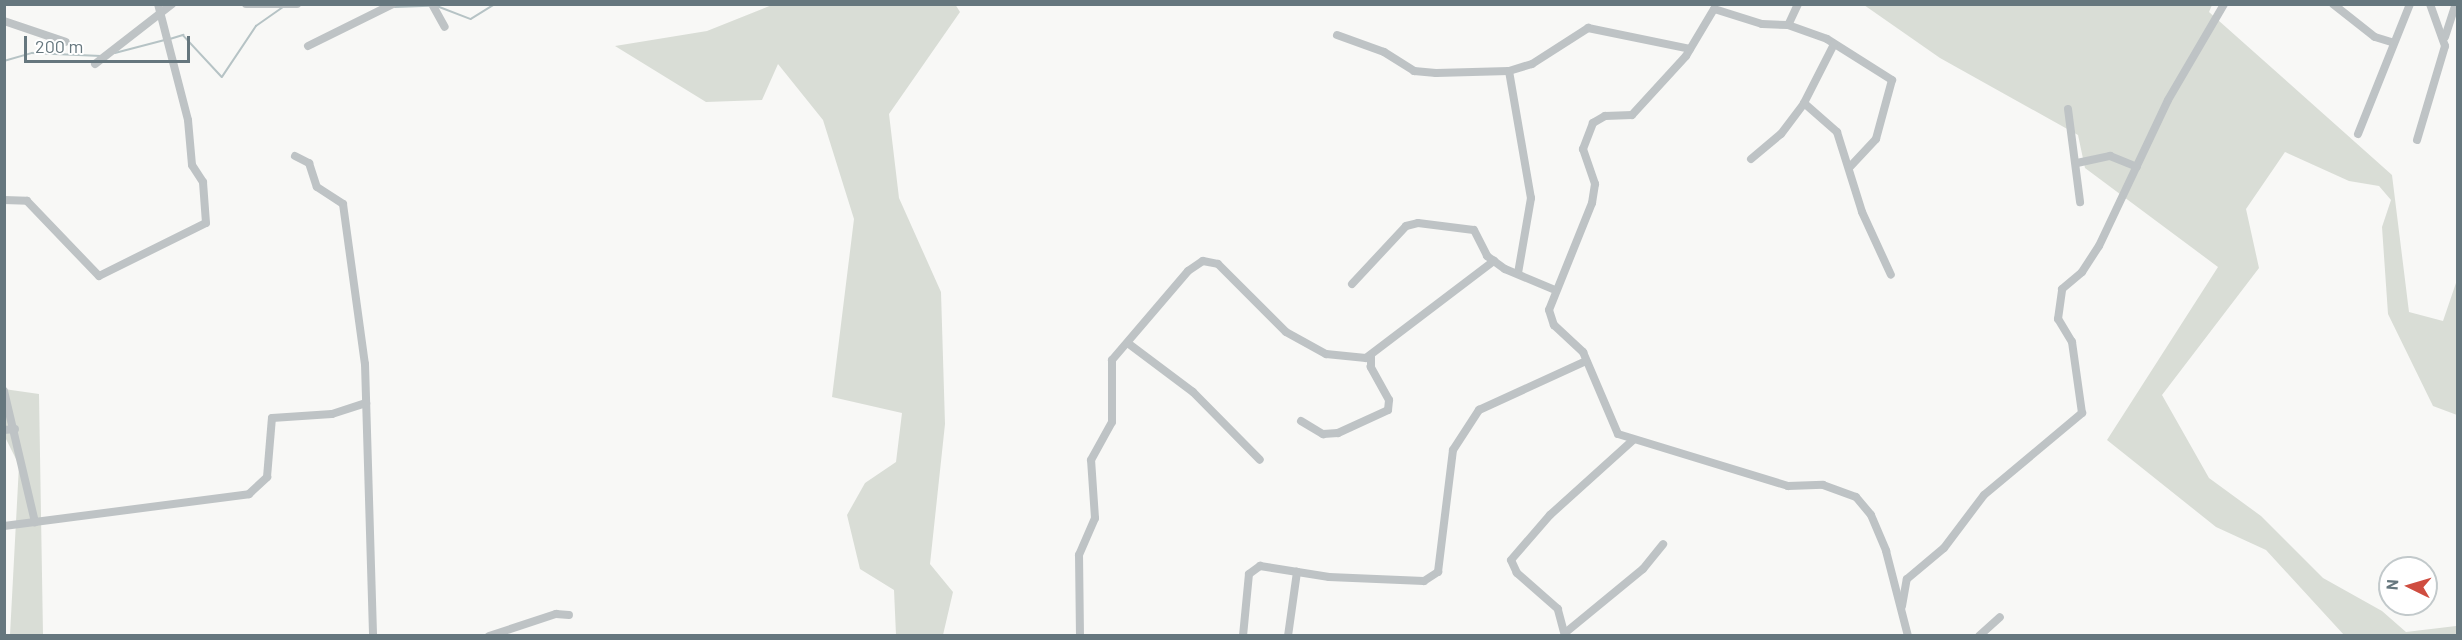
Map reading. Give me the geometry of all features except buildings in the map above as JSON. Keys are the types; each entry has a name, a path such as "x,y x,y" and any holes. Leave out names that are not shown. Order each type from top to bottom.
{"street":[{"path":"4,200 27,201 99,276 206,223 203,182 192,165 188,120 158,4"},
{"path":"95,64 172,4"},
{"path":"246,4 297,4"},
{"path":"308,46 393,4"},
{"path":"432,4 445,27"},
{"path":"1788,24 1798,4"},
{"path":"1902,608 1907,579 1944,548 1984,495 2082,413 2072,342 2058,319 2061,289 2082,272 2099,246 2137,167 2224,4"},
{"path":"2333,4 2374,37 2391,42"},
{"path":"2358,134 2391,42 2410,4"},
{"path":"2430,4 2445,38"},
{"path":"2417,140 2438,82 2445,38 2456,4"},
{"path":"1851,166 1876,139 1892,80 1834,44 1788,24 1762,24 1714,9 1690,49 1632,116 1605,116 1593,123 1582,149 1595,184 1592,203 1549,310 1554,325 1586,361 1607,417 1618,434 1788,486 1823,485 1856,497 1871,515 1902,608 1908,636"},
{"path":"4,21 66,42"},
{"path":"1337,35 1384,52 1414,71 1509,71 1532,64 1588,28 1690,49"},
{"path":"1751,159 1781,134 1804,103 1834,44"},
{"path":"1509,71 1531,198 1518,273"},
{"path":"1804,103 1837,132 1851,166 1862,212 1891,275"},
{"path":"2068,109 2077,163 2080,202"},
{"path":"295,156 309,163 317,187 343,204 366,403 373,636"},
{"path":"2077,163 2110,156 2137,167"},
{"path":"1352,284 1406,226 1418,223 1474,230 1494,261 1555,291"},
{"path":"1080,636 1079,555 1095,518 1091,460 1112,422 1112,360 1129,344 1157,303 1203,261 1218,264 1286,332 1326,354 1371,356 1494,261"},
{"path":"1129,344 1193,392 1260,460"},
{"path":"1301,421 1323,434 1338,434 1388,410 1389,400 1371,367 1371,356"},
{"path":"1243,636 1249,574 1260,566 1297,572 1424,581 1438,572 1453,450 1479,410 1586,361"},
{"path":"4,391 15,429 35,522"},
{"path":"4,526 249,494 267,477 272,418 332,414 366,403"},
{"path":"4,430 15,429"},
{"path":"1634,440 1550,515 1511,560 1517,573 1558,609 1565,634 1643,569 1663,544"},
{"path":"1288,636 1297,572"},
{"path":"489,636 556,614 569,615"},
{"path":"1979,636 2000,617"}],"shaded area":[{"path":"955,4 960,12 889,114 899,198 941,292 945,424 930,564 953,592 943,635 896,635 894,590 860,569 847,515 865,483 896,462 902,413 832,397 854,219 823,120 778,64 762,100 706,102 615,46 707,31 772,5"},
{"path":"1864,5 2212,5 2209,12 2392,175 2409,312 2443,321 2457,280 2457,415 2433,406 2388,314 2382,227 2391,200 2379,186 2349,181 2285,152 2246,209 2259,268 2162,395 2209,478 2261,516 2323,578 2378,609 2378,616 2388,616 2406,632 2456,626 2457,635 2344,635 2266,550 2216,527 2107,440 2218,267 2085,168 2078,135 1940,58"},
{"path":"4,389 39,394 43,635 10,635 19,465 5,437"}],"waterway":[{"path":"437,6 471,19 495,4"},
{"path":"395,7 429,6"},
{"path":"170,39 183,35 222,77 256,26 283,7"},
{"path":"115,53 165,40"},
{"path":"4,61 32,53 101,56"}]}
